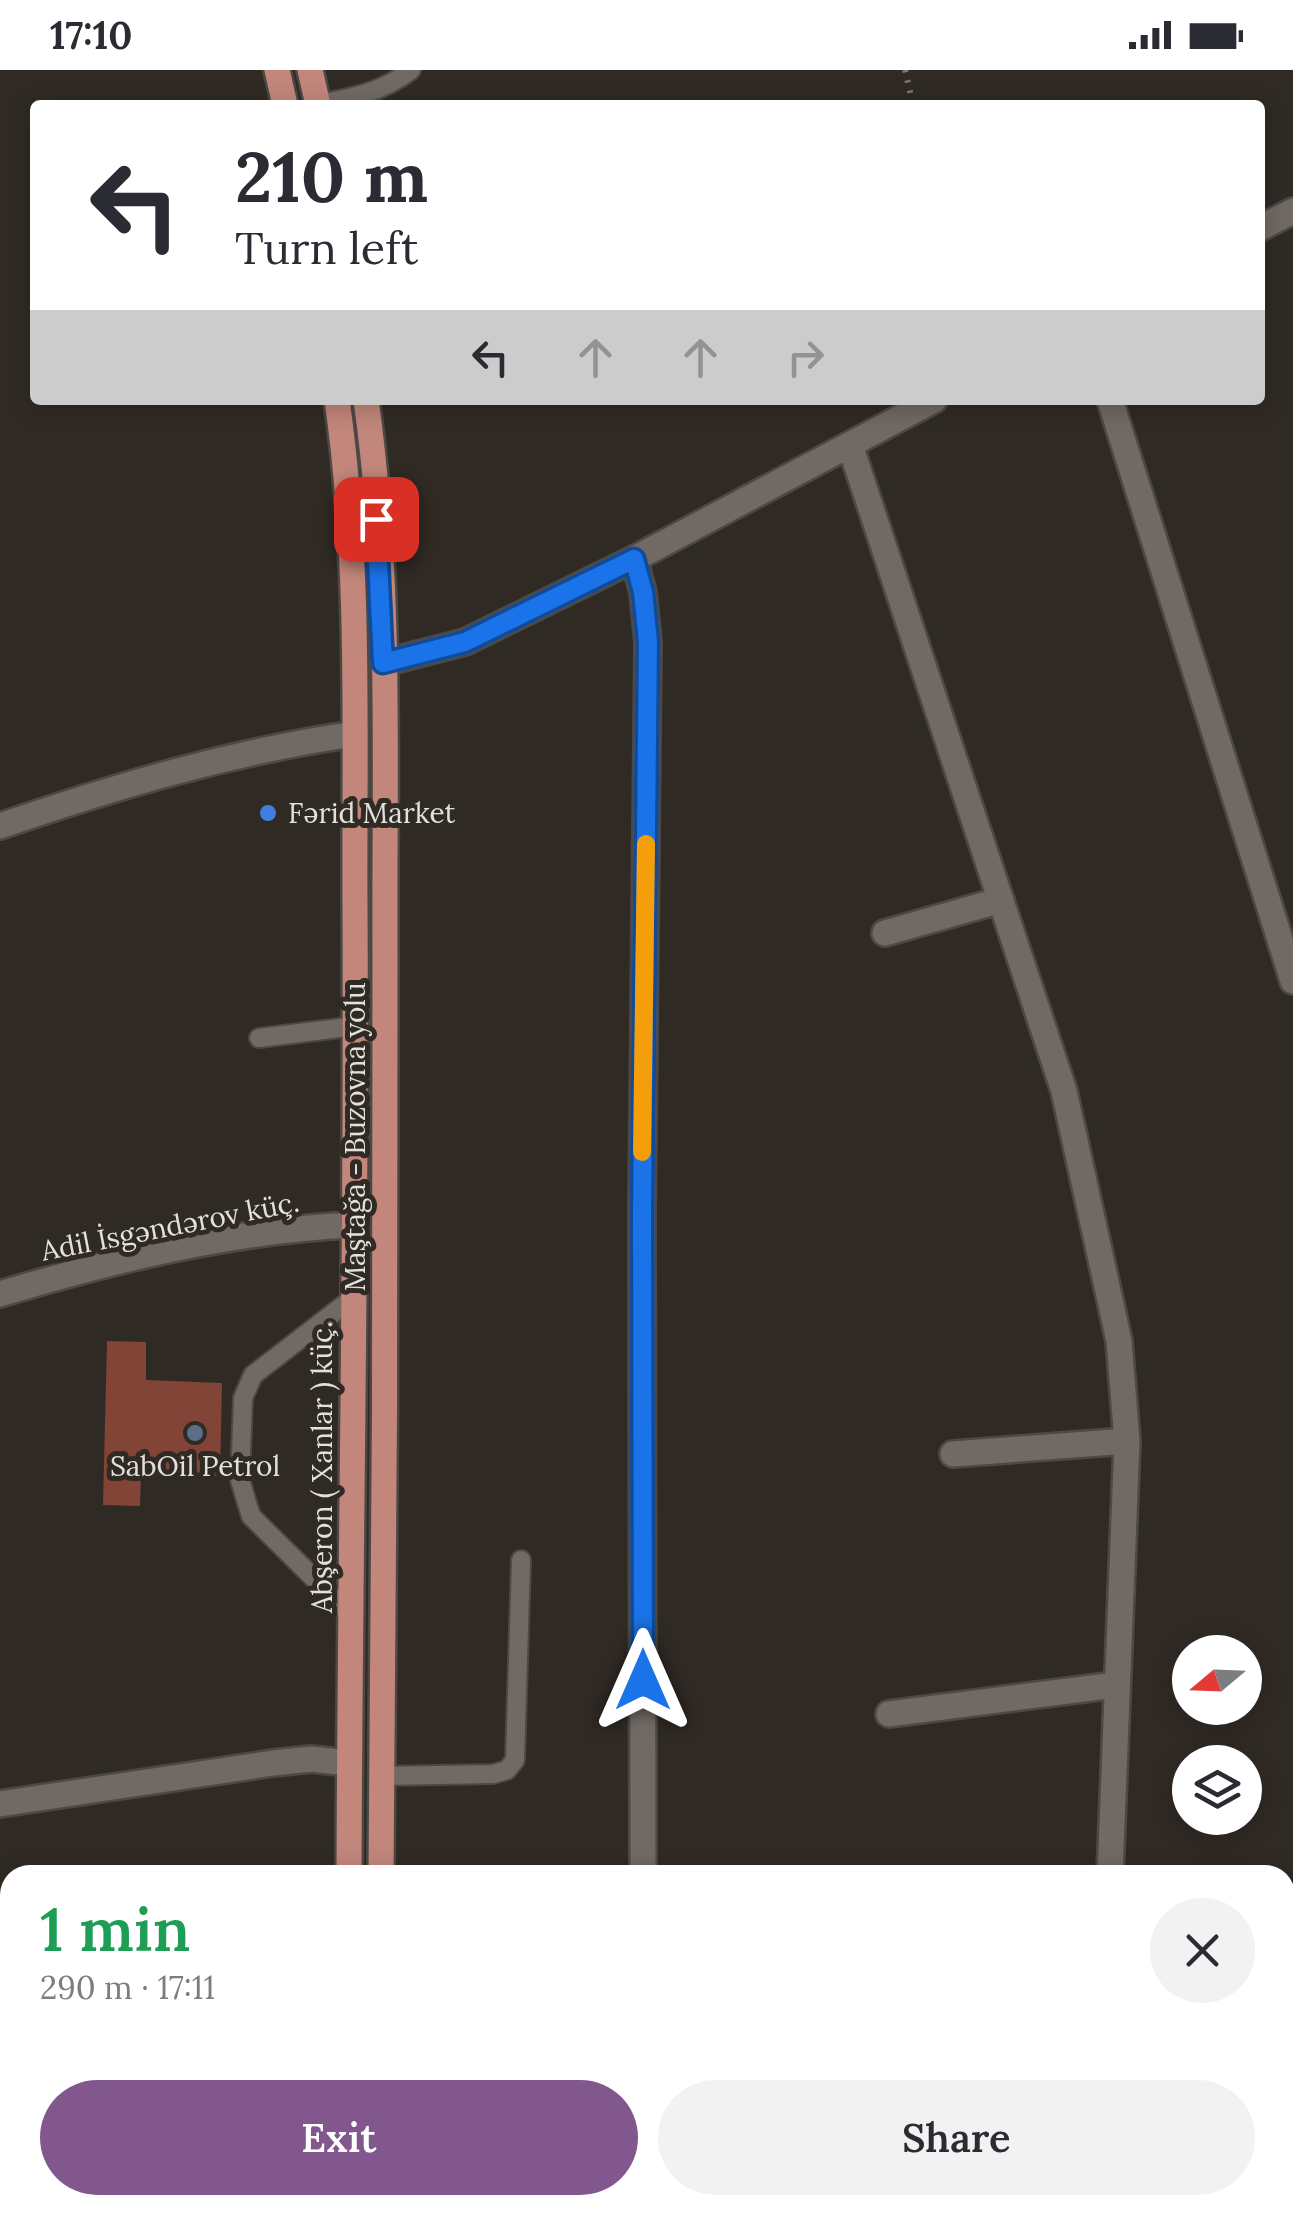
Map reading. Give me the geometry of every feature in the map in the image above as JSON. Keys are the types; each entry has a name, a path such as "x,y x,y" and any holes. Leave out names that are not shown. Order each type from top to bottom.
{"main road":[{"path":"277,70 284,100"},
{"path":"310,70 317,100"},
{"name":"Abşeron ( Xanlar ) küç.","path":"337,405 348,522 354,734 356,1026 348,1865"},
{"name":"Maştağa - Buzovna yolu","path":"366,405 380,556 384,733 386,1226 381,1865"},
{"path":"354,734 384,733"},
{"path":"353,1225 386,1226"}],"street":[{"path":"1265,225 1293,211"},
{"path":"383,663 465,642 634,559 925,405"},
{"path":"1112,405 1293,981"},
{"path":"850,446 1064,1091 1118,1341 1127,1441 1110,1865"},
{"path":"634,559 643,592 648,642 642,1192 643,1865"},
{"path":"0,826 130,782 212,760 354,734"},
{"path":"885,932 1001,900"},
{"name":"Adil İsgəndərov küç.","path":"0,1294 62,1276 268,1232 353,1225"},
{"path":"952,1454 1127,1441"},
{"path":"888,1714 1115,1685"},
{"path":"0,1804 273,1762 311,1758 349,1763"}],"lane":[{"path":"340,100 395,83 411,70"},
{"path":"259,1038 356,1026"},
{"path":"351,1615 252,1516 240,1480 244,1398 253,1375 353,1298"},
{"path":"382,1776 494,1774 507,1770 515,1760 521,1560"}],"path":[{"path":"905,70 912,100"}],"building":[{"path":"107,1341 146,1342 146,1380 222,1383 220,1476 141,1474 140,1506 103,1505"}],"slow traffic":[{"path":"642,1152 646,844"}],"place":[{"name":"Fərid Market","path":"268,813"},
{"name":"SabOil Petrol","path":"195,1433"}],"route":[{"path":"376,519 383,663 465,642 634,559 643,592 648,642 642,1212 643,1680"}]}
